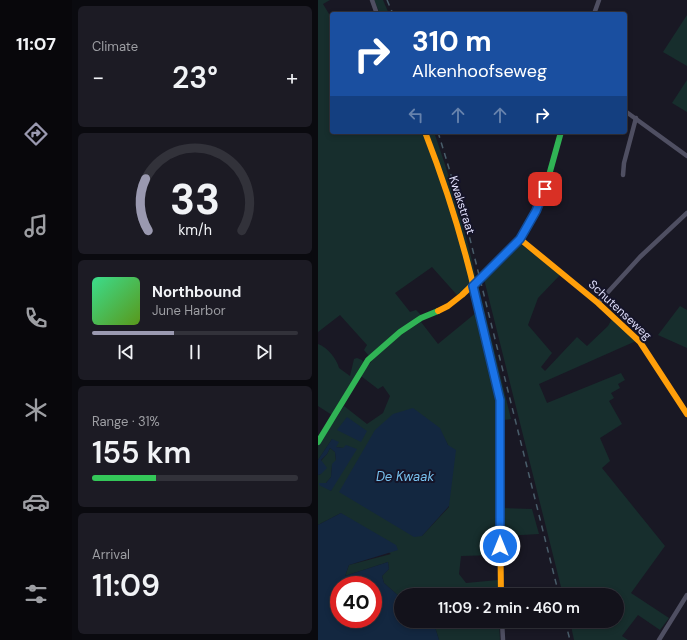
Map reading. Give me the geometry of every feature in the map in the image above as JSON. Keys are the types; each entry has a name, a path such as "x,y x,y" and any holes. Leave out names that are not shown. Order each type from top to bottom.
{"street":[{"path":"372,0 376,12"},
{"path":"595,12 598,0"},
{"path":"627,112 687,156"},
{"path":"624,175 624,163 636,118"},
{"name":"Kwakstraat","path":"426,134 464,246 500,400 501,588"},
{"path":"318,442 368,360 400,332 421,318 448,306 473,286 520,239 536,211 545,189 560,134"},
{"path":"598,303 640,256 687,213"},
{"name":"Schutenseweg","path":"520,239 598,303 646,349 676,401 687,414"},
{"path":"659,640 687,595"},
{"path":"502,628 503,640"}],"green space":[{"path":"318,0 330,0 323,4 330,16 330,134 424,134 449,206 470,283 469,286 457,295 432,267 395,293 410,312 416,310 421,315 369,356 364,350 367,345 340,315 318,332"},
{"path":"374,0 383,0 388,12 379,12"},
{"path":"687,15 687,66 663,52"},
{"path":"687,80 687,112 672,103"},
{"path":"429,134 435,134 446,168 467,241 476,278 474,279 441,168"},
{"path":"519,245 522,245 560,275 538,298 528,325 552,353 541,367 545,371 577,337 587,346 608,326 612,319 636,341 539,384 547,403 621,373 625,380 618,384 620,388 611,393 614,398 609,401 622,424 600,438 610,461 602,468 665,546 631,593 669,618 660,630 638,615 622,636 628,640 574,640 571,628 624,628 624,588 561,588 484,279"},
{"path":"478,284 511,419 503,420 502,402 475,288"},
{"path":"680,306 687,310 687,348 658,335"},
{"path":"477,312 497,396 498,437 496,555 461,556 459,574 466,583 498,580 498,588 394,588 394,592 384,583 382,576 389,569 388,562 345,576 349,565 391,554 341,513 318,525 318,475 321,474 323,465 321,461 330,448 335,452 336,461 332,465 331,477 326,483 320,483 331,491 343,448 335,447 332,439 318,460 318,446 344,406 367,424 383,413 390,396 383,386 378,389 361,376 380,352 421,322 438,344","holes":["439,428 448,445 449,507 422,536"]},
{"path":"318,344 331,354 339,368 350,376 354,359 357,358 363,362 332,415 318,406"},
{"path":"502,508 532,509 539,534 502,536"},
{"path":"435,628 499,628 500,640 439,640"}],"water":[{"name":"De Kwaak","path":"413,408 440,428 448,445 456,450 449,506 422,536 414,537 339,492 375,430 393,414"},
{"path":"347,417 367,431 361,442 337,430"},
{"path":"332,439 339,442 336,447 343,448 346,445 357,449 331,491 319,485 319,483 326,483 331,477 332,464 336,460 335,452 330,448 321,460 327,468 318,475 318,460"},
{"path":"341,513 396,545 398,550 349,565 345,576 330,576 330,628 382,628 382,576 384,583 394,592 394,628 435,628 439,640 318,640 318,525"},
{"path":"388,562 389,569 382,576 345,576"}],"railway":[{"path":"387,0 392,12"},
{"path":"439,134 468,231 557,588"},
{"path":"567,628 570,640"}],"traffic: fast":[{"path":"546,186 560,134"},
{"path":"318,442 368,360 400,332 421,318 438,311"}],"traffic: slow":[{"path":"426,134 454,213 476,297"},
{"path":"438,311 448,306 462,295 520,239 536,211 546,186"},
{"path":"520,239 598,303 640,342 687,414"},
{"path":"499,432 501,588"}],"traffic: jam":[{"path":"476,297 499,394 499,432"}],"route":[{"path":"500,546 500,400 473,286 520,239 529,225 545,189"}]}
